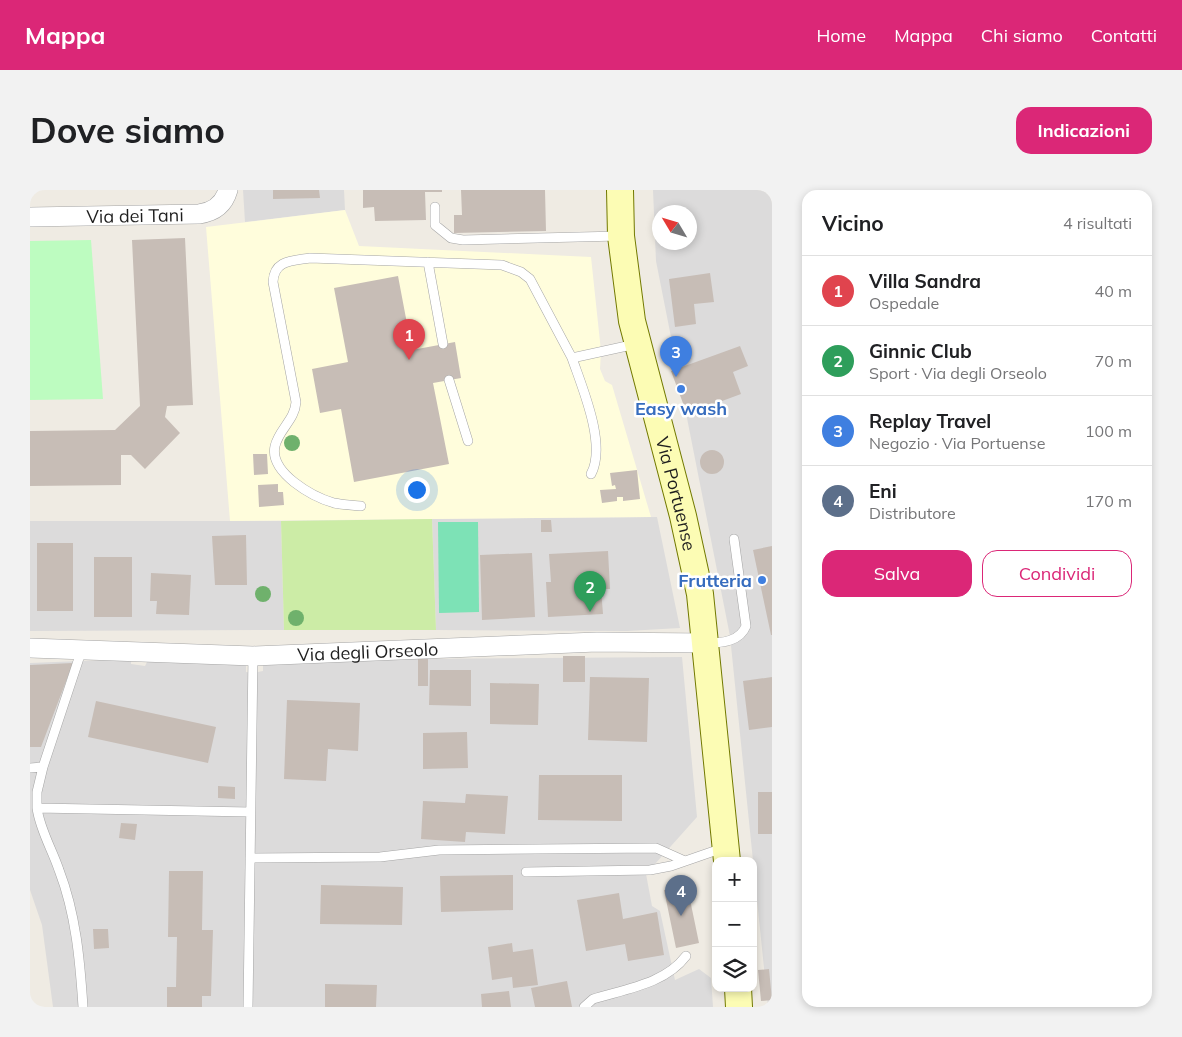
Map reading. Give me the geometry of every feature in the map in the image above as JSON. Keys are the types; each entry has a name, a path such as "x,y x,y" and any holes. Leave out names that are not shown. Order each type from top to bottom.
{"main road":[{"name":"Via Portuense","path":"620,190 622,236 629,302 636,344 696,572 706,643 726,854"},
{"path":"738,992 739,1007"}],"street":[{"name":"Via dei Tani","path":"30,217 199,214 210,211 220,205 228,190"},
{"name":"Via degli Orseolo","path":"30,648 253,656 597,642 706,643"}],"lane":[{"path":"435,207 435,225 451,238 463,240 622,236"},
{"path":"361,506 336,503 310,492 290,479 279,467 275,457 276,443 293,416 296,402 273,275 280,264 310,258 502,265 521,272 530,279 537,289 572,358 586,399 595,439 596,457 592,474"},
{"path":"428,262 443,344"},
{"path":"572,358 636,344"},
{"path":"449,380 468,441"},
{"path":"706,643 732,640 744,631 746,626 734,539"},
{"path":"82,649 43,767 37,792 36,808 41,827 60,870 69,901 78,947 84,1007"},
{"path":"248,1007 253,656"},
{"path":"30,768 43,767"},
{"path":"36,808 250,812"},
{"path":"250,858 380,858 439,850 656,848 685,861"},
{"path":"526,872 644,870 664,868 685,861 726,854"},
{"path":"584,1007 593,999 664,976 686,956"}],"shaded area":[{"path":"243,190 344,190 345,210 245,222"},
{"path":"653,190 772,190 772,1007 768,1007 757,900 757,857 753,857 730,636 656,261 656,250 697,250 697,205 654,205"},
{"path":"345,210 359,246 591,257 601,351 600,369 605,381 612,385 651,517 230,521 206,227"},
{"path":"657,517 680,628 627,631 436,630 432,519"},
{"path":"30,521 281,521 284,630 30,631"},
{"path":"682,657 697,817 646,874 652,906 660,911 675,980 699,969 711,978 713,1007 53,1007 42,925 30,890 30,663 131,659 131,664 145,666 148,660 246,659 246,672 252,673 263,671 263,660"}],"green space":[{"path":"91,240 103,399 30,400 30,241"},
{"path":"432,519 436,630 284,630 281,521"},
{"path":"438,522 478,522 479,612 439,613"}],"building":[{"path":"273,190 319,190 320,198 273,199"},
{"path":"363,190 442,190 442,192 425,192 426,220 375,221 374,207 363,208"},
{"path":"461,190 545,190 546,231 454,233 454,215 462,215"},
{"path":"185,238 193,405 167,406 165,417 180,433 145,469 131,455 121,455 121,485 30,486 30,431 115,430 140,406 132,240"},
{"path":"710,273 714,302 694,304 696,324 675,327 669,279"},
{"path":"398,276 412,350 455,342 461,378 433,383 449,464 354,482 341,409 320,413 312,369 348,362 334,288"},
{"path":"740,346 748,366 733,372 741,394 687,414 671,371"},
{"path":"712,450 720,454 724,462 720,470 712,474 704,470 700,462 704,454"},
{"path":"253,454 267,454 268,474 254,475"},
{"path":"637,470 640,499 623,501 623,497 617,497 617,501 602,503 600,490 616,489 615,485 612,486 610,473"},
{"path":"278,484 278,492 283,492 284,505 259,507 258,485"},
{"path":"541,520 551,520 552,532 541,532"},
{"path":"246,535 247,585 215,585 212,536"},
{"path":"37,543 73,543 73,611 37,611"},
{"path":"772,546 772,635 771,635 753,550"},
{"path":"608,551 610,589 601,589 603,614 548,617 546,582 551,582 549,554"},
{"path":"532,553 535,617 482,620 480,555"},
{"path":"94,557 132,557 132,617 94,617"},
{"path":"151,573 191,575 189,615 156,614 157,601 150,601"},
{"path":"563,656 585,656 585,682 563,682"},
{"path":"418,657 428,657 428,686 418,686"},
{"path":"73,663 41,747 30,747 30,665"},
{"path":"430,670 471,670 471,706 429,705"},
{"path":"590,677 649,678 647,742 588,740"},
{"path":"772,677 772,727 749,730 743,681"},
{"path":"490,683 539,684 538,725 490,724"},
{"path":"287,700 360,703 358,751 328,749 326,781 284,779"},
{"path":"96,701 216,727 208,763 88,737"},
{"path":"467,732 468,768 423,769 423,733"},
{"path":"539,775 622,775 622,821 538,820"},
{"path":"218,786 235,787 235,799 218,798"},
{"path":"758,792 772,792 772,834 758,834"},
{"path":"466,794 508,796 505,834 466,832 465,842 421,839 423,801 465,803"},
{"path":"121,823 137,824 135,840 119,838"},
{"path":"169,871 203,871 202,930 213,930 211,996 202,996 202,1007 167,1007 167,987 176,987 177,937 168,937"},
{"path":"513,875 513,910 441,912 440,876"},
{"path":"321,885 403,887 402,925 320,924"},
{"path":"687,885 699,943 676,948 664,890"},
{"path":"619,893 623,919 657,912 664,955 628,961 625,944 586,951 577,900"},
{"path":"93,929 108,929 109,948 94,949"},
{"path":"512,943 513,952 533,949 538,985 513,988 512,977 492,980 488,947"},
{"path":"769,969 772,1000 761,1001 758,970"},
{"path":"567,981 572,1007 535,1007 531,988"},
{"path":"325,984 377,985 376,1007 325,1007"},
{"path":"509,991 511,1007 482,1007 481,994"}],"place":[{"name":"Villa Sandra","path":"409,360"},
{"name":"Replay Travel","path":"676,377"},
{"name":"Easy wash","path":"681,389"},
{"name":"Frutteria","path":"762,580"},
{"name":"Ginnic Club","path":"590,612"},
{"name":"Eni","path":"681,916"}]}
